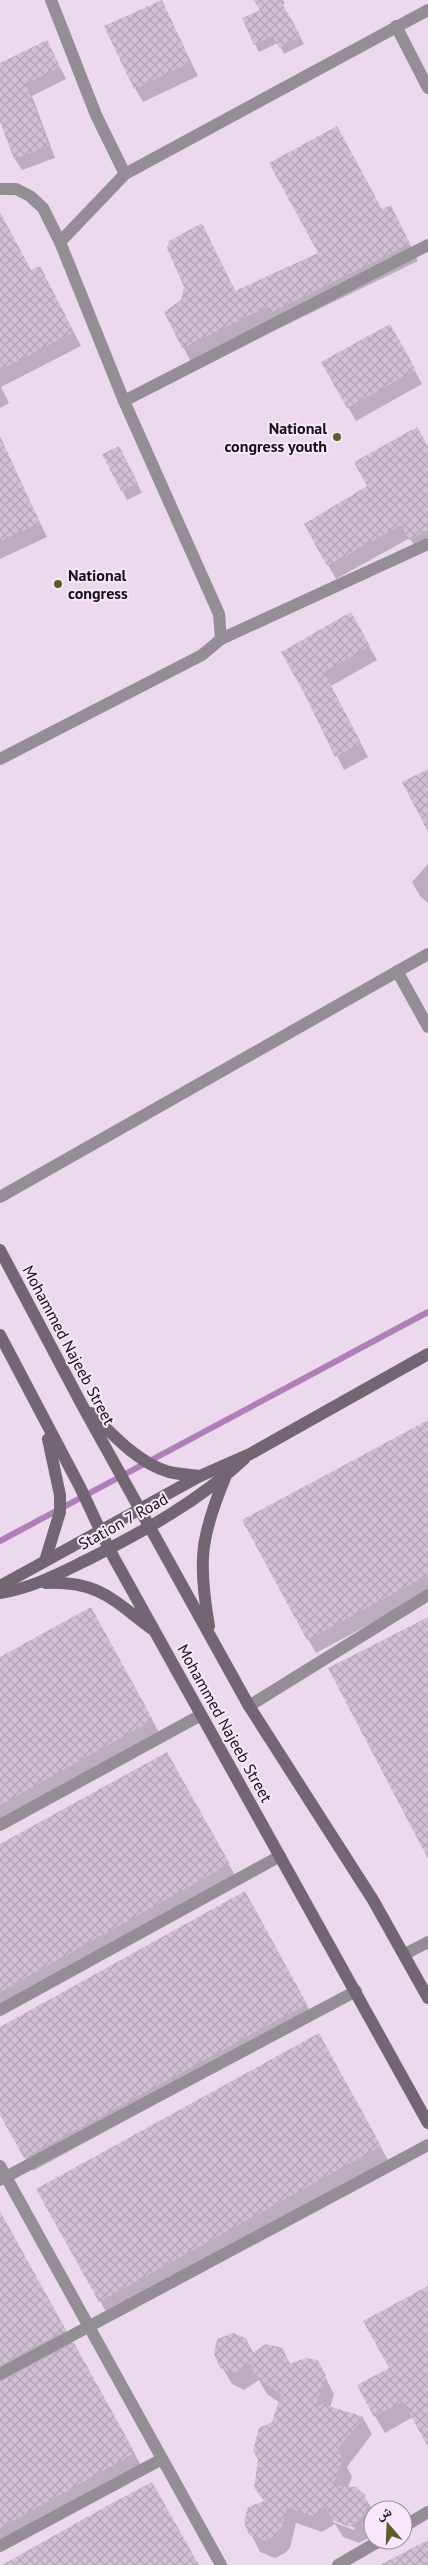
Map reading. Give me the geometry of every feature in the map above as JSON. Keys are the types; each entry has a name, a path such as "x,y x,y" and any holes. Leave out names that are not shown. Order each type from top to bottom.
{"main road":[{"name":"Mohammed Najeeb Street","path":"0,1250 82,1405 249,1706 373,1900 428,1998"},
{"name":"Mohammed Najeeb Street","path":"0,1335 44,1422 80,1487 109,1549 428,2123"},
{"name":"Station 7 Road","path":"0,1586 200,1476 250,1454 428,1354"},
{"path":"82,1405 131,1451 146,1461 169,1472 200,1476"},
{"path":"44,1422 60,1494 60,1512 45,1561"},
{"name":"Station 7 Road","path":"0,1593 41,1583 109,1549 199,1496 226,1476 250,1454"},
{"path":"211,1636 202,1586 204,1535 226,1476"},
{"path":"41,1583 87,1585 106,1594 157,1633"}],"street":[{"path":"51,0 96,115 125,174"},
{"path":"60,242 125,174 428,10"},
{"path":"396,26 428,88"},
{"path":"0,188 16,189 30,196 43,208 60,242 124,401 219,614 221,639"},
{"path":"124,401 428,245"},
{"path":"0,759 202,655 221,639 428,544"},
{"path":"0,1197 428,954"},
{"path":"397,971 428,1028"},
{"path":"249,1706 428,1595"},
{"path":"0,1825 201,1715"},
{"path":"0,2010 280,1856"},
{"path":"404,1954 428,1942"},
{"path":"220,2565 2,2174 356,1991"},
{"path":"0,2374 428,2145"},
{"path":"0,2546 162,2459"},
{"path":"413,2521 428,2512"},
{"path":"338,2565 364,2550"}],"building":[{"path":"162,0 191,62 134,89 104,26"},
{"path":"253,0 280,0 301,36 279,48 273,36 254,45 242,18 260,10"},
{"path":"47,40 60,67 26,84 49,146 14,159 0,122 0,63"},
{"path":"337,126 382,209 391,205 410,244 270,313 267,307 182,348 164,312 181,300 184,287 167,248 169,241 202,223 235,291 318,253 269,163"},
{"path":"0,212 31,270 40,266 74,332 0,370"},
{"path":"390,324 416,370 347,408 321,362"},
{"path":"417,427 428,446 428,530 409,540 401,525 327,566 304,524 367,486 354,462"},
{"path":"0,436 40,523 0,541"},
{"path":"119,446 138,483 121,491 102,454"},
{"path":"351,612 370,646 324,672 361,743 335,757 305,695 281,652"},
{"path":"428,769 428,832 402,782"},
{"path":"428,1420 428,1575 307,1640 242,1520"},
{"path":"91,1607 153,1720 0,1805 0,1657"},
{"path":"428,1617 428,1859 328,1668"},
{"path":"167,1752 230,1864 0,1992 0,1844"},
{"path":"245,1891 307,2004 24,2158 0,2115 0,2027"},
{"path":"319,2033 381,2146 99,2302 36,2189"},
{"path":"0,2211 66,2330 0,2365"},
{"path":"428,2286 428,2447 403,2401 374,2417 357,2385 389,2368 363,2321"},
{"path":"233,2333 246,2338 252,2353 266,2344 283,2348 289,2364 306,2358 318,2360 326,2376 315,2408 322,2404 364,2417 338,2449 343,2459 333,2485 356,2487 365,2495 366,2500 363,2500 363,2515 361,2520 349,2527 332,2520 326,2507 312,2516 287,2507 281,2531 276,2536 265,2541 249,2535 244,2522 248,2507 264,2501 254,2488 258,2459 253,2451 259,2428 272,2422 281,2394 256,2378 250,2363 234,2373 220,2368 214,2354 217,2339"},
{"path":"74,2343 135,2453 0,2528 0,2382"},
{"path":"152,2482 199,2565 2,2565 105,2507"},
{"path":"428,2540 428,2565 380,2565 409,2550 413,2550 413,2548"}],"waterway":[{"path":"0,1541 428,1312"}],"place":[{"name":"National congress youth","path":"337,437"},
{"name":"National congress","path":"58,584"}]}
